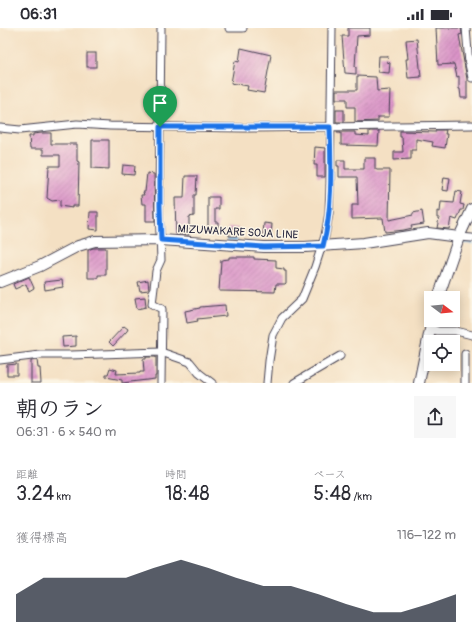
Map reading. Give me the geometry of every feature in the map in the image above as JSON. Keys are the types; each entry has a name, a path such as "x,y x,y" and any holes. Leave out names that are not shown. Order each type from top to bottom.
{"main road":[{"path":"440,291 459,237 472,209"},
{"name":"MIZUWAKARE SOJA LINE","path":"0,282 40,266 78,246 95,241 161,240 264,247 323,246 364,243 428,233 459,237"},
{"path":"419,383 431,327"}],"street":[{"path":"161,28 161,260 156,271 152,304 162,309 161,383"},
{"path":"228,28 243,28"},
{"path":"267,383 273,335 282,318 302,299 323,246 329,213 332,28"},
{"path":"466,28 469,64 472,78"},
{"path":"0,128 20,130 77,124 160,127 386,127 472,125"},
{"path":"459,237 472,238"},
{"path":"433,327 438,331 456,331 472,336"},
{"path":"0,360 40,354 71,355 161,352 190,362 199,373 212,383"},
{"path":"465,354 465,383"},
{"path":"294,383 340,356"}],"building":[{"path":"348,28 370,28 370,35 357,36 356,74 345,73 342,36 348,36"},
{"path":"436,28 461,28 462,34 459,35 467,79 467,98 461,98 459,76 457,77 454,64 438,65"},
{"path":"417,39 421,77 408,78 406,40"},
{"path":"241,48 271,55 264,93 247,90 248,86 231,83 235,61 239,62"},
{"path":"87,53 96,53 96,67 87,67"},
{"path":"379,56 388,56 387,62 390,63 389,73 378,72"},
{"path":"357,76 376,77 377,91 390,90 389,117 378,117 378,121 355,122 355,107 347,107 347,99 336,99 336,90 357,90"},
{"path":"336,110 344,110 344,122 336,122"},
{"path":"436,130 446,130 445,134 447,134 445,148 432,146 433,142 416,139 416,150 411,150 411,159 394,160 394,152 403,152 400,131 436,132"},
{"path":"369,131 379,131 378,146 341,145 341,133 337,133 355,132 355,135 369,136"},
{"path":"42,133 51,133 51,144 77,144 77,161 79,162 78,206 72,206 72,208 60,206 60,200 52,201 47,198 49,166 60,166 60,155 43,155 43,149 30,149 29,136"},
{"path":"92,140 109,140 109,169 92,168"},
{"path":"315,147 325,148 325,177 317,177 317,165 314,165"},
{"path":"364,158 375,158 375,169 377,170 390,170 389,220 413,215 413,213 422,211 424,224 411,226 412,228 404,230 385,232 383,218 352,219 352,205 358,205 357,177 339,177 339,166 337,166 337,160 345,160 345,169 364,169"},
{"path":"123,165 135,166 134,175 122,174"},
{"path":"147,173 154,174 155,221 146,221 146,204 142,204 141,195 144,195 143,192 145,192"},
{"path":"185,176 197,176 196,195 194,195 194,216 189,217 189,235 176,234 175,198 184,198"},
{"path":"444,177 450,178 448,191 442,190"},
{"path":"456,191 462,192 460,204 464,205 463,210 461,210 457,220 451,218 449,229 437,228 439,218 437,218 437,211 440,212 441,202 454,203"},
{"path":"208,197 219,197 219,209 215,209 215,222 218,222 218,229 208,229"},
{"path":"90,212 98,212 98,230 89,229"},
{"path":"264,223 272,224 271,235 263,234"},
{"path":"229,227 238,228 237,236 229,236"},
{"path":"93,248 106,248 106,275 98,275 98,278 88,278 88,250"},
{"path":"229,257 254,257 254,259 276,260 276,268 284,269 284,271 286,271 286,283 276,284 275,292 219,291 221,260 229,259"},
{"path":"29,277 34,288 29,291 26,284 15,289 13,284"},
{"path":"62,280 63,287 45,290 44,282"},
{"path":"148,280 149,290 140,291 138,282"},
{"path":"145,297 146,307 137,309 135,298"},
{"path":"225,305 226,316 197,319 198,321 187,323 185,311 200,307"},
{"path":"124,326 128,329 127,331 113,346 109,342"},
{"path":"76,336 76,346 63,347 62,337"},
{"path":"146,357 156,357 155,379 122,383 122,380 106,377 106,374 108,374 110,368 117,370 116,374 144,372 143,359 146,359"},
{"path":"37,360 38,368 40,368 41,383 31,383 31,361"},
{"path":"17,364 17,375 7,375 7,365"}],"waterway":[{"path":"228,240 237,240"},
{"path":"464,243 472,243"}],"route":[{"path":"160,127 330,127 331,154 329,213 323,246 264,247 161,240 160,127"}]}
